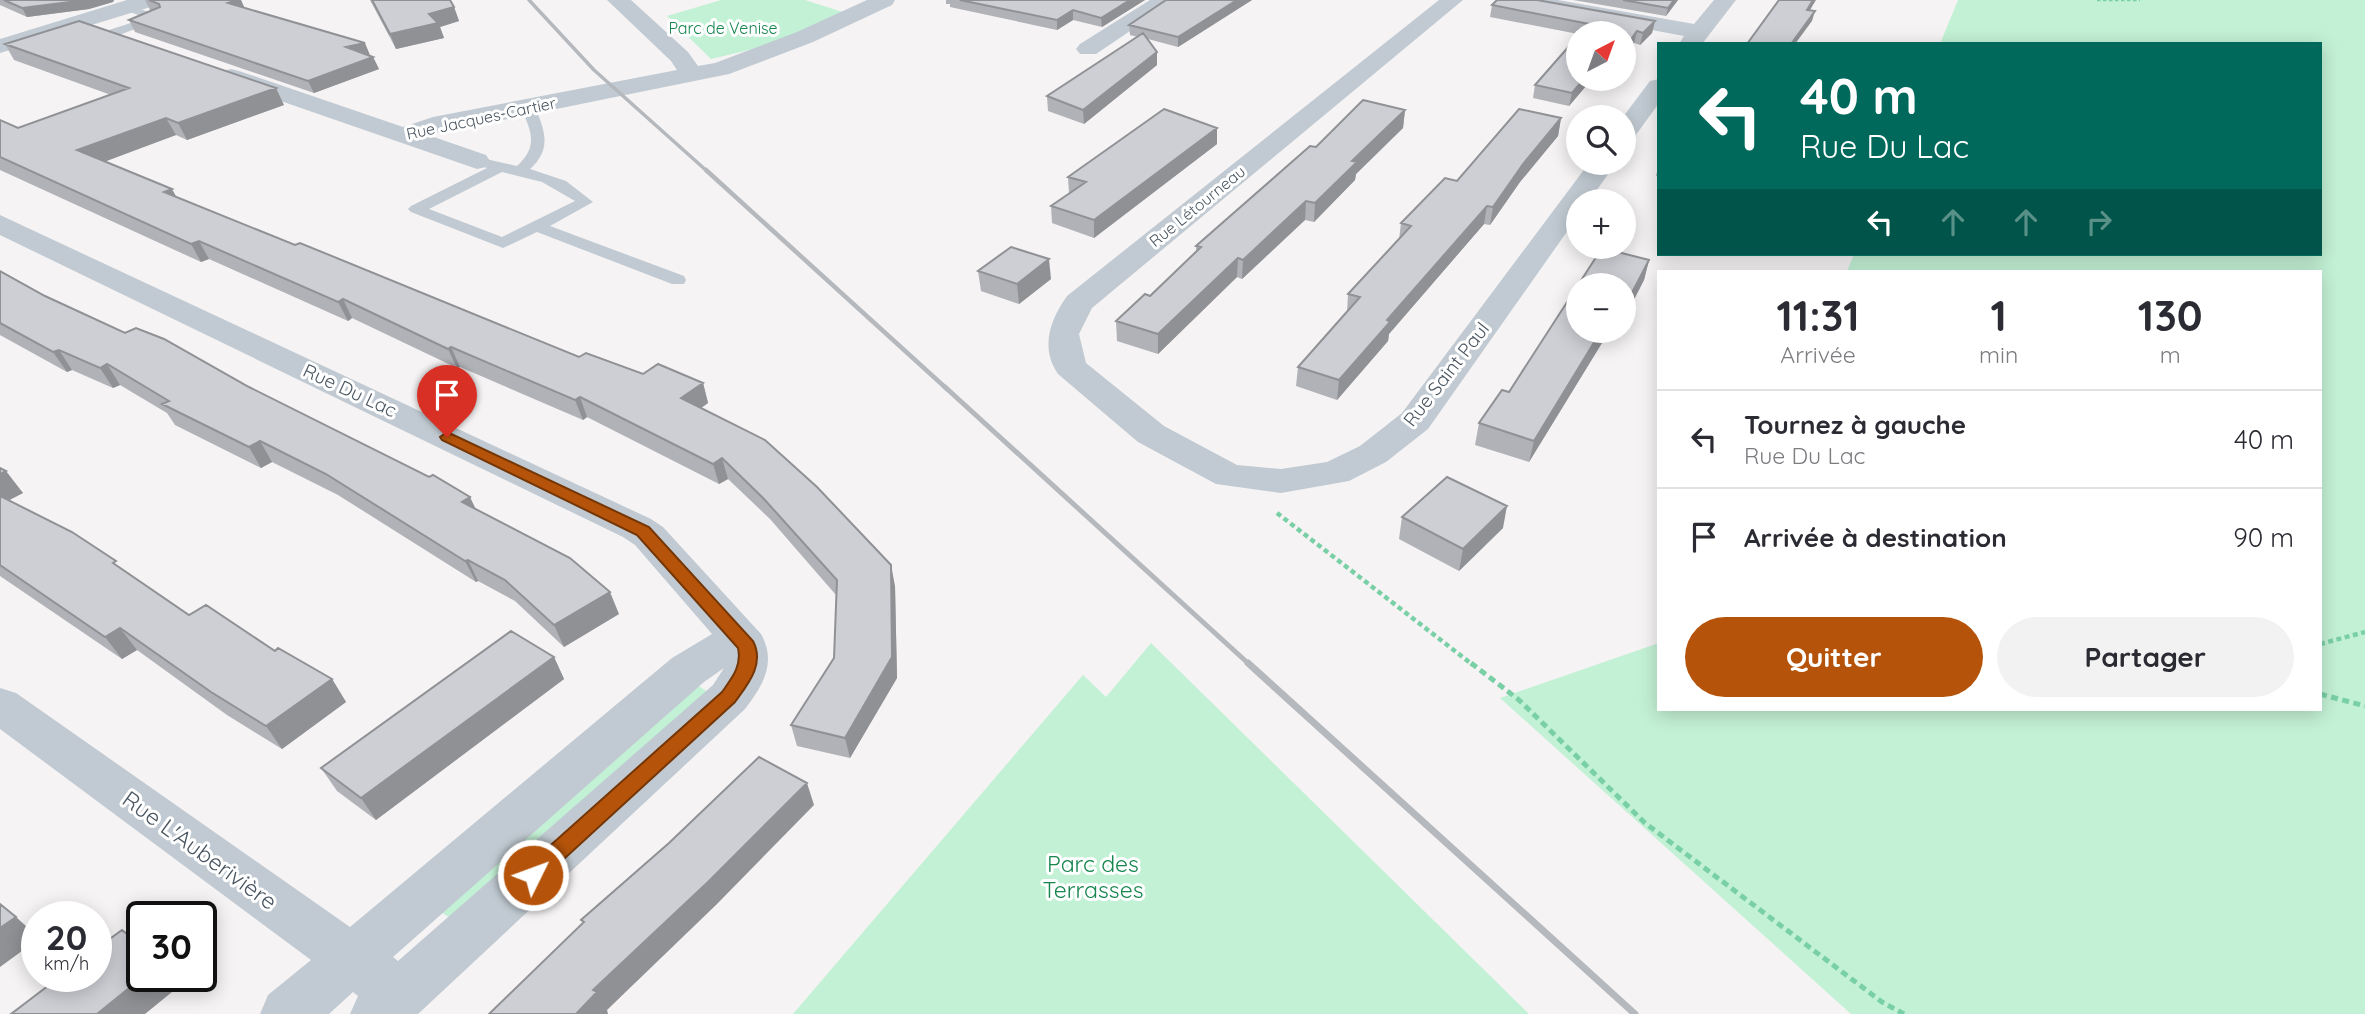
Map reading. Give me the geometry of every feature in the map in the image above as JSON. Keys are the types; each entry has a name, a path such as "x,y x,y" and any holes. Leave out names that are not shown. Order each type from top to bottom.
{"street":[{"path":"0,46 149,0"},
{"path":"618,0 680,57 692,75"},
{"name":"Rue Jacques-Cartier","path":"206,67 402,136 433,125 692,75 746,61 884,0"},
{"path":"1088,49 1165,0"},
{"name":"Rue Létourneau","path":"1151,434 1069,367 1063,334 1078,303 1452,0"},
{"path":"1522,0 1694,38 1725,0"},
{"path":"77,22 147,46"},
{"path":"1636,118 1657,89"},
{"path":"402,136 488,164"},
{"name":"Rue Saint Paul","path":"1151,434 1229,476 1281,481 1336,473 1373,454 1415,421 1594,175"},
{"name":"Rue Du Lac","path":"0,224 637,528 666,555 739,640"},
{"path":"288,1014 688,670 739,640 746,645 748,665 738,686 729,697 389,1004"},
{"name":"Rue L'Auberivière","path":"0,705 351,960 389,1004"}],"lane":[{"path":"110,34 158,18 126,7"},
{"path":"522,169 533,161 540,145 528,107"},
{"path":"488,164 522,169 570,187 585,202 503,243 415,209 488,164"},
{"path":"536,226 678,280"}],"path":[{"path":"2097,0 2140,0"},
{"path":"1229,476 1519,700 1645,822 1882,1002 1903,1014"},
{"path":"2322,643 2365,632"},
{"path":"2322,695 2365,706"}],"green space":[{"name":"Parc de Venise","path":"721,0 805,0 852,15 805,37 711,59 667,16"},
{"path":"1958,0 2365,0 2365,1014 1851,1014 1500,698 1657,644 1657,711 2322,711 2322,270 1847,270 1853,256 2322,256 2322,42 1941,42"},
{"name":"Parc des Terrasses","path":"1151,643 1529,1014 793,1014 1083,675 1106,697"},
{"path":"697,685 708,692 453,920 441,912"}],"building":[{"path":"4,0 86,0 22,8"},
{"path":"149,0 237,0 228,3 365,43 346,47 373,57 308,81 129,20 160,7"},
{"path":"372,0 450,0 454,7 429,14 438,23 390,34"},
{"path":"960,0 1130,0 1101,18 1073,10 1057,20"},
{"path":"1166,0 1237,0 1178,37 1129,25"},
{"path":"1497,0 1537,0 1655,21 1643,33 1636,32 1636,21 1574,21 1492,5"},
{"path":"1623,0 1674,0 1668,8"},
{"path":"1779,0 1813,0 1807,10 1815,11 1792,42 1748,42"},
{"path":"79,21 276,88 178,123 166,118 77,150 172,189 164,192 295,245 300,243 579,357 586,353 643,374 658,364 703,383 681,398 765,440 817,487 891,565 892,657 845,738 791,725 834,658 837,580 764,499 722,458 713,464 580,397 575,400 451,347 448,349 343,299 338,302 199,241 191,244 0,157 0,120 18,128 129,88 5,44"},
{"path":"1143,33 1157,52 1083,110 1047,96"},
{"path":"1566,50 1566,91 1574,91 1572,93 1535,85"},
{"path":"1363,100 1405,110 1352,161 1357,162 1315,203 1306,201 1243,260 1238,258 1158,334 1116,321 1145,294 1150,296 1201,247 1196,246 1310,146 1316,147"},
{"path":"1164,109 1217,128 1094,220 1051,206 1086,182 1068,177"},
{"path":"1519,109 1561,118 1523,164 1493,207 1487,206 1387,320 1390,322 1339,380 1298,367 1360,297 1348,294 1411,226 1401,223 1445,178 1457,181"},
{"path":"1011,247 1049,259 1017,284 978,271"},
{"path":"1636,257 1649,260 1636,285 1636,273 1586,273 1595,259 1636,259"},
{"path":"0,271 45,296 125,333 136,328 164,339 249,387 429,477 433,475 470,497 462,502 570,558 610,592 554,625 505,580 468,560 465,561 326,474 260,441 249,447 162,404 169,401 107,364 100,368 59,350 53,352 0,323"},
{"path":"1566,304 1566,343 1594,343 1534,441 1479,423 1502,390 1509,392"},
{"path":"1447,477 1507,506 1463,549 1402,517"},
{"path":"0,496 72,532 189,615 206,605 275,651 278,648 332,679 266,726 211,692 120,628 105,637 0,565"},
{"path":"511,631 554,657 361,798 321,768"},
{"path":"759,757 807,783 708,882 593,990 597,992 576,1014 489,1014 584,922 581,920 669,843"},
{"path":"0,904 16,917 0,928"},
{"path":"122,930 126,933 126,991 97,1014 11,1014 40,992 112,992 112,937"}],"railway":[{"path":"529,0 594,70 708,172"},
{"path":"706,170 947,389"},
{"path":"945,387 1250,665"},
{"path":"1248,663 1635,1014"}],"route":[{"path":"447,437 643,531 730,626 739,640 746,645 748,654 745,674 729,697 533,875"}]}
